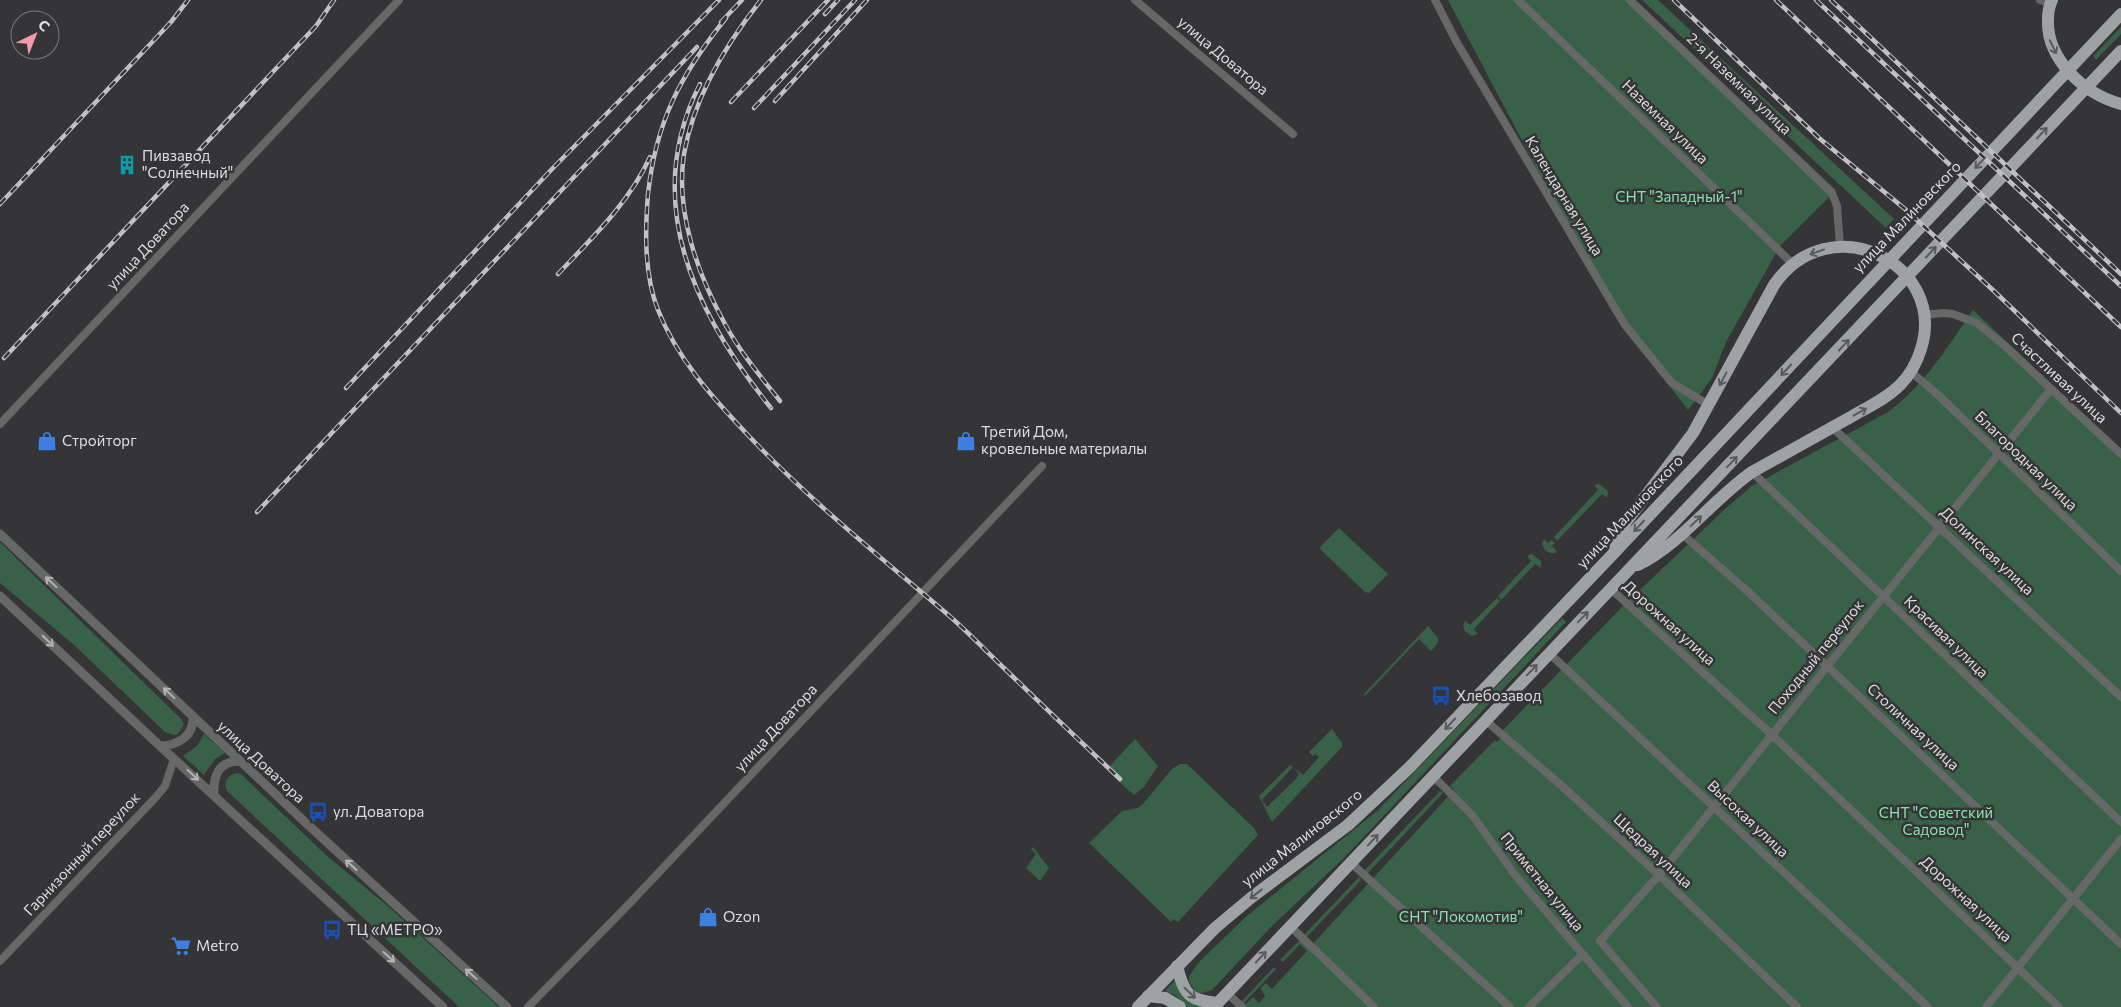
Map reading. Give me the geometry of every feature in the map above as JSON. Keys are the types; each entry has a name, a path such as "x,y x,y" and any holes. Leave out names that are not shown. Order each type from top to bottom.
{"highway":[{"path":"2048,1 2049,37 2059,58 2076,79 2090,90 2110,101 2121,104"},
{"name":"улица Малиновского","path":"1138,1007 1234,912 1348,825 1382,795 1612,555 2121,14"},
{"path":"1178,966 1182,984 1187,993 1198,1000 1216,1005 2121,50"},
{"path":"1612,555 1626,522 1678,456 1709,405 1774,286 1793,264 1812,253 1840,246 1880,255 1896,266 1909,280 1924,315 1924,340 1911,372 1892,393 1752,472 1738,482 1655,557 1629,569"},
{"path":"1148,996 1165,998 1180,1007"}],"street":[{"name":"улица Доватора","path":"0,424 400,0"},
{"name":"улица Доватора","path":"1135,0 1292,134"},
{"name":"Календарная улица","path":"1435,0 1456,41 1613,306 1668,379 1686,393 1709,405"},
{"name":"Наземная улица","path":"1518,0 1793,264"},
{"name":"2-я Наземная улица","path":"1630,0 1828,189 1836,199 1840,246"},
{"name":"Счастливая улица","path":"1924,315 1953,314 1977,323 2121,454"},
{"name":"Благородная улица","path":"1911,372 1937,394 2121,571"},
{"name":"Походный переулок","path":"1657,1007 1600,941 1658,875 2051,389"},
{"name":"Долинская улица","path":"1832,427 2121,697"},
{"name":"улица Доватора","path":"528,1007 630,903 1042,466"},
{"name":"Красивая улица","path":"1752,472 2121,822"},
{"name":"улица Доватора","path":"0,534 240,762 507,1007"},
{"name":"Столичная улица","path":"1682,534 1746,589 2121,944"},
{"name":"Дорожная улица","path":"1611,588 1771,734 2059,1007"},
{"path":"0,596 443,1007"},
{"name":"Высокая улица","path":"1549,653 1928,1007"},
{"path":"160,746 172,745 188,736 193,726 193,716"},
{"name":"Щедрая улица","path":"1485,720 1562,786 1797,1007"},
{"name":"Гарнизонный переулок","path":"0,962 165,786 174,759"},
{"path":"214,796 216,774 230,761 240,762"},
{"name":"Приметная улица","path":"1433,776 1473,816 1515,875 1628,1007"},
{"path":"1986,1007 2121,839"},
{"path":"1351,863 1510,1007"},
{"path":"1290,926 1374,1007"},
{"path":"1528,1007 1583,954"},
{"path":"1227,993 1242,1007"}],"green space":[{"name":"СНТ \"Западный-1\"","path":"1448,0 1635,0 1836,190 1780,246 1726,342 1712,378 1688,410 1613,313"},
{"path":"1642,0 1658,0 1894,219 1886,228"},
{"path":"2121,27 2121,34 2096,60 2093,56"},
{"path":"1973,310 2121,449 2121,1007 1247,1007 1245,1005 1253,997 1259,1003 1265,996 1260,988 1266,983 1272,989 1307,951 1300,944 1283,962 1280,960 1300,940 1309,948 1454,790 1450,786 1495,740 1497,742 1505,734 1502,731 1623,606 1726,508 1752,486 1888,412 1901,402 1935,365"},
{"path":"1599,484 1608,491 1607,498 1602,494 1557,541 1554,537 1598,490 1594,485"},
{"path":"1339,528 1388,574 1369,593 1365,592 1321,550 1320,547"},
{"path":"1544,539 1548,543 1551,540 1555,543 1552,546 1557,551 1555,553 1545,550 1542,543"},
{"path":"0,542 182,720 184,725 178,734 174,735 165,732 73,644 0,583"},
{"path":"1532,554 1541,561 1541,568 1535,564 1501,600 1498,596 1531,561 1527,556"},
{"path":"1497,598 1500,601 1474,629 1478,634 1472,636 1465,631 1463,626 1465,621 1470,625"},
{"path":"1562,618 1566,622 1344,858 1273,925 1212,990 1202,993 1196,992 1189,982 1189,976 1199,962 1248,915 1377,811"},
{"path":"1428,626 1438,638 1435,647 1431,651 1419,639 1365,696 1364,694"},
{"path":"1332,729 1342,743 1342,747 1272,822 1259,796 1290,765 1293,767 1262,800 1267,807 1296,779 1299,774 1294,768 1303,775 1319,757 1316,754 1313,756 1309,752"},
{"path":"204,734 225,753 215,759 204,775 183,756 197,746"},
{"path":"1135,739 1158,766 1144,787 1134,795 1118,781 1121,779 1109,767"},
{"path":"1180,764 1187,764 1254,828 1258,835 1178,922 1174,919 1171,922 1089,843 1122,811 1142,805 1172,769"},
{"path":"237,773 241,774 327,856 389,907 499,1007 459,1007 227,791 225,785 227,779"},
{"path":"1440,791 1443,793 1367,874 1364,871"},
{"path":"1033,847 1049,868 1040,881 1026,868 1036,854 1031,849"},
{"path":"1359,877 1361,880 1306,938 1304,935"},
{"path":"1274,967 1276,969 1243,1004 1241,1002"},
{"path":"1176,979 1202,1007 1188,1007 1175,995 1165,991"}],"railway":[{"path":"0,204 171,22 188,0"},
{"path":"4,358 316,26 334,0"},
{"path":"346,388 553,168 719,0"},
{"path":"721,22 742,0"},
{"path":"761,0 724,53 695,112 684,154 683,198 691,242 715,305 737,344 780,401"},
{"path":"731,102 828,0"},
{"path":"825,14 838,0"},
{"path":"754,108 855,0"},
{"path":"775,101 867,0"},
{"path":"1674,0 1819,138 1905,209 1995,292 2121,413"},
{"path":"1776,0 2121,327"},
{"path":"1816,0 2121,286"},
{"path":"1831,0 2121,274"},
{"path":"726,18 696,59 673,100 664,121 652,168 646,223 648,267 653,296 666,328 696,376 769,457 843,526 946,613 1120,779"},
{"path":"257,512 697,47"},
{"path":"700,84 683,128 675,171 676,214 685,255 700,296 720,335 744,372 771,408"},
{"path":"558,274 621,205 632,190 650,157"}],"place":[{"name":"Пивзавод \"Солнечный\"","path":"127,165"},
{"name":"Стройторг","path":"47,441"},
{"name":"Третий Дом, кровельные материалы","path":"966,441"},
{"name":"Хлебозавод","path":"1441,696"},
{"name":"ул. Доватора","path":"318,812"},
{"name":"Ozon","path":"708,917"},
{"name":"ТЦ «МЕТРО»","path":"332,930"},
{"name":"Metro","path":"181,946"}],"park label":[{"name":"СНТ \"Советский Садовод\"","path":"1936,822"},
{"name":"СНТ \"Локомотив\"","path":"1461,917"}]}
